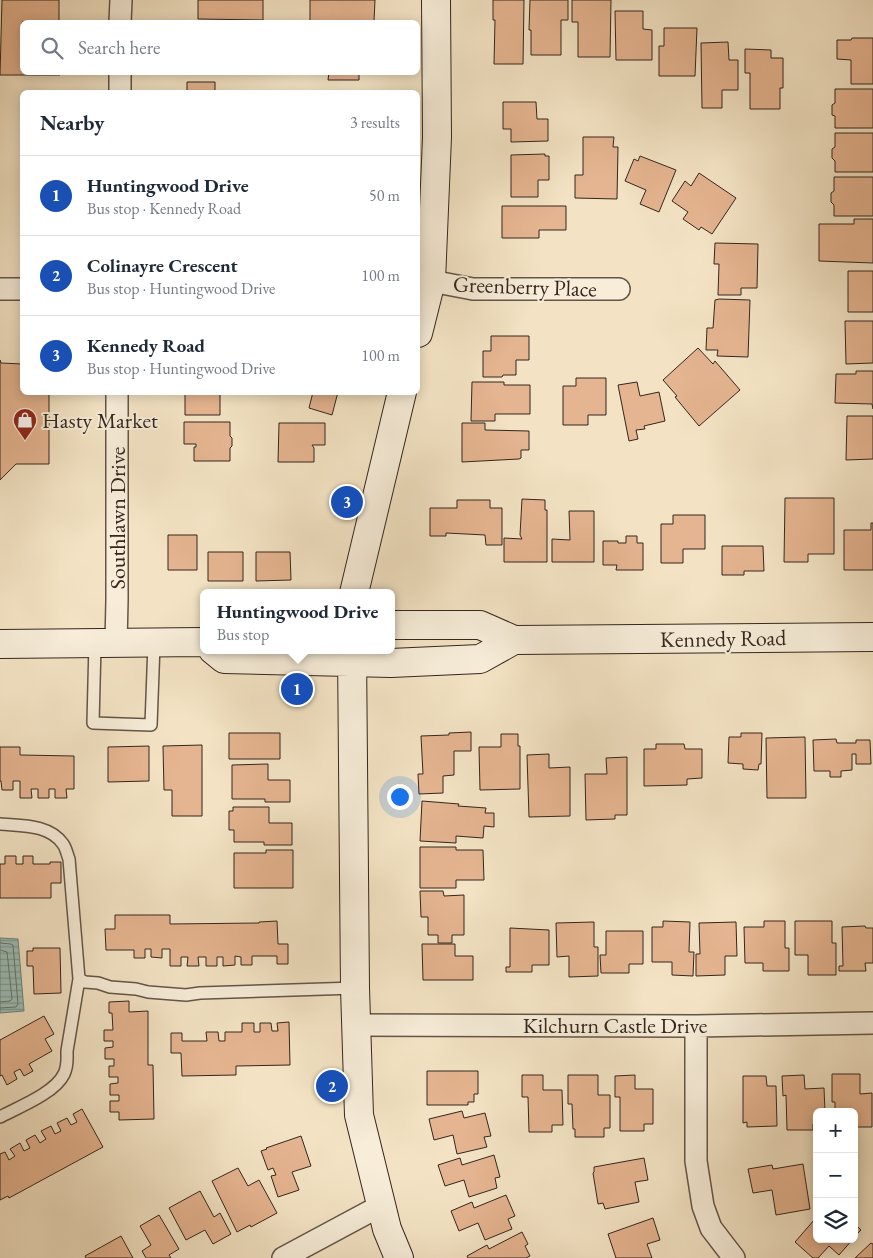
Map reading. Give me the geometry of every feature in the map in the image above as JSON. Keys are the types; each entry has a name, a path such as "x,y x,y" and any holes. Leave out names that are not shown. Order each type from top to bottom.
{"street":[{"path":"120,20 121,0"},
{"path":"420,325 431,281 437,137 436,0"},
{"path":"120,75 120,90"},
{"name":"Greenberry Place","path":"431,281 473,289 619,289"},
{"path":"0,288 20,289"},
{"name":"Southlawn Drive","path":"106,644 117,600 117,395"},
{"path":"355,589 401,395"},
{"name":"Kennedy Road","path":"395,625 480,625 514,640 873,637"},
{"name":"Kennedy Road","path":"218,654 224,659 352,656 391,663 480,659 514,640"},
{"path":"0,644 200,642"},
{"path":"352,656 356,1025 359,1115 380,1206 399,1258"},
{"name":"Kilchurn Castle Drive","path":"356,1025 696,1026 873,1023"},
{"path":"696,1026 696,1160 702,1206 711,1228 734,1258"},
{"path":"283,1258 380,1206"}],"lane":[{"path":"106,644 94,723 151,726 154,644"},
{"path":"0,824 37,827 50,832 62,843 69,859 79,979 65,1073 50,1090 0,1117"},
{"path":"79,979 110,987 186,995 356,988"}],"water":[{"path":"0,938 18,939 24,1011 0,1013"}],"building":[{"path":"2,0 59,0 59,20 20,20 20,75 0,75"},
{"path":"198,0 263,0 263,20 198,19"},
{"path":"310,0 375,0 374,20 310,20"},
{"path":"493,0 524,0 523,64 494,64 495,20 493,20"},
{"path":"530,0 568,0 568,20 561,20 561,55 531,55 531,30 529,30"},
{"path":"572,0 611,0 610,57 578,57 578,22 572,22"},
{"path":"615,11 643,11 643,29 652,30 652,60 616,60"},
{"path":"664,28 697,28 695,76 659,76 659,46 664,46"},
{"path":"852,38 873,38 873,84 851,84 851,60 837,59 837,40 851,40"},
{"path":"728,42 729,60 738,60 738,90 722,90 722,108 702,108 701,43"},
{"path":"745,49 771,50 771,58 783,58 783,88 780,88 780,109 750,109 750,73 745,73"},
{"path":"329,75 359,75 359,80 328,80"},
{"path":"187,82 215,82 215,90 187,90"},
{"path":"835,89 873,89 873,128 835,128 835,116 832,115 832,105 835,103"},
{"path":"503,102 536,102 537,119 548,119 548,141 511,142 511,129 503,129"},
{"path":"835,133 873,133 873,172 835,172 832,149 835,147"},
{"path":"583,137 614,137 613,147 618,147 617,199 575,198 575,175 583,175"},
{"path":"545,154 545,156 549,156 549,180 538,180 538,197 511,197 511,155"},
{"path":"640,156 676,170 659,212 640,204 646,190 625,181 634,159 638,161"},
{"path":"699,173 736,198 712,234 701,227 699,230 683,219 688,212 672,201 685,181 691,186"},
{"path":"834,177 873,177 873,216 834,216 831,193 834,191"},
{"path":"502,206 566,206 566,230 539,230 539,238 502,238"},
{"path":"854,219 873,219 873,263 819,261 819,224 854,224"},
{"path":"715,243 758,244 757,288 741,288 741,295 718,295 719,264 714,264"},
{"path":"848,271 873,271 873,312 848,312"},
{"path":"715,300 750,300 748,357 717,356 718,350 706,350 707,328 713,328"},
{"path":"845,321 873,321 873,363 846,364"},
{"path":"491,336 529,336 529,360 516,360 516,375 483,377 483,351 491,351"},
{"path":"698,348 713,364 715,361 740,390 699,426 663,380"},
{"path":"0,360 1,363 20,364 20,395 49,395 49,464 16,464 0,480"},
{"path":"856,371 873,371 873,409 872,404 835,403 836,374 856,374"},
{"path":"576,378 606,378 606,415 588,415 588,425 563,425 563,386 576,386"},
{"path":"472,382 504,382 504,385 530,385 530,414 495,414 495,421 471,421"},
{"path":"637,382 640,396 659,392 665,421 644,426 645,429 636,430 638,439 629,441 618,385"},
{"path":"185,395 220,395 220,415 185,415"},
{"path":"312,395 337,395 332,415 309,408"},
{"path":"847,416 873,416 873,459 846,460"},
{"path":"184,422 230,422 232,446 230,448 230,461 194,461 194,447 196,447 196,444 184,444"},
{"path":"279,423 325,423 325,445 312,445 314,448 314,462 278,462"},
{"path":"462,423 485,423 485,430 529,431 529,450 521,450 521,458 519,459 462,462"},
{"path":"785,498 834,498 834,554 808,554 808,562 784,562"},
{"path":"522,499 545,500 545,510 547,510 547,562 504,562 504,538 522,539 520,535"},
{"path":"457,500 490,500 490,508 502,508 502,545 486,545 485,535 446,533 446,536 430,536 430,508 457,508"},
{"path":"569,511 594,511 594,562 552,562 552,539 570,540"},
{"path":"673,515 705,515 705,549 683,549 683,563 661,563 661,524 673,524"},
{"path":"871,523 873,523 873,570 844,570 844,530 871,530"},
{"path":"168,535 197,535 197,570 168,570"},
{"path":"626,536 637,536 637,543 643,543 643,570 616,570 617,565 603,565 603,541 626,543"},
{"path":"722,546 763,546 764,571 744,571 744,575 722,575"},
{"path":"208,552 243,552 243,581 208,581"},
{"path":"256,552 290,552 291,580 256,581"},
{"path":"471,732 471,751 454,751 454,775 443,776 443,793 419,794 418,774 423,774 421,736"},
{"path":"229,733 280,733 280,759 229,759"},
{"path":"741,733 762,733 761,764 759,764 758,770 743,769 743,764 728,763 729,737 741,737"},
{"path":"501,734 518,734 518,746 520,746 520,789 480,790 479,747 501,747"},
{"path":"805,737 806,798 767,798 766,738"},
{"path":"836,739 837,743 856,743 856,740 870,740 871,764 856,764 856,754 852,754 852,770 841,771 841,777 830,777 830,771 814,771 813,740"},
{"path":"656,744 684,744 685,749 702,749 702,778 687,779 687,785 644,786 644,749 656,749"},
{"path":"202,745 202,816 172,816 172,790 164,790 163,746"},
{"path":"149,746 149,781 108,782 108,747"},
{"path":"0,747 20,747 20,755 74,756 74,789 66,789 67,798 55,798 55,789 49,789 49,798 38,798 38,789 31,789 32,798 20,798 20,781 13,781 13,790 2,790 0,781"},
{"path":"549,754 549,768 570,767 570,816 529,817 527,755"},
{"path":"627,757 627,815 615,815 615,819 586,820 585,774 607,774 606,758"},
{"path":"268,764 268,780 290,780 290,802 265,802 265,799 232,799 232,765"},
{"path":"422,801 486,808 485,813 494,813 494,827 484,826 483,838 456,836 456,843 420,841"},
{"path":"233,807 269,807 269,823 292,823 292,845 264,845 264,842 234,842 234,830 229,830 229,811 233,811"},
{"path":"420,847 456,847 456,850 483,850 484,880 456,880 456,888 420,888"},
{"path":"266,850 293,850 293,888 234,888 234,853 266,853"},
{"path":"5,856 16,856 16,864 23,864 23,856 33,856 33,864 61,862 61,883 51,883 51,898 0,898 0,864 5,864"},
{"path":"420,891 443,891 444,896 464,895 464,935 452,935 452,943 438,943 438,935 428,935 428,917 421,917"},
{"path":"115,915 170,915 170,924 277,921 278,944 288,944 288,964 277,964 277,956 252,956 252,965 241,965 241,957 235,956 235,965 223,966 223,957 217,957 217,966 206,966 206,957 198,957 199,966 187,966 188,957 181,957 181,966 170,966 170,949 162,949 162,958 151,957 151,949 145,949 145,958 134,958 134,950 106,950 105,929 115,929"},
{"path":"663,921 690,922 689,952 694,952 693,976 672,975 672,962 652,962 652,927 663,927"},
{"path":"764,921 785,921 785,948 789,948 789,971 763,971 763,963 745,963 744,927 764,927"},
{"path":"795,921 832,921 832,943 836,943 836,975 808,975 808,955 795,955"},
{"path":"594,922 594,947 598,947 598,976 569,977 569,956 557,957 556,923"},
{"path":"736,922 737,956 725,956 725,975 696,976 696,954 700,954 699,923"},
{"path":"865,926 866,928 873,928 873,963 865,963 866,971 839,971 839,966 843,966 842,927"},
{"path":"510,928 549,930 549,965 532,965 532,972 506,972 506,967 510,967"},
{"path":"606,931 643,931 643,964 629,964 629,973 601,973 600,955 606,955"},
{"path":"422,944 455,944 455,956 473,956 473,980 423,980"},
{"path":"33,948 60,948 61,993 34,994 33,966 27,966 27,951 33,951"},
{"path":"129,1001 129,1012 148,1011 148,1065 153,1065 154,1119 119,1120 119,1112 110,1112 110,1101 119,1101 119,1095 110,1095 110,1084 118,1083 118,1077 109,1077 109,1066 114,1066 114,1059 105,1059 105,1048 113,1047 113,1041 104,1041 104,1030 113,1030 112,1013 109,1013 109,1002"},
{"path":"44,1016 54,1034 45,1039 52,1051 29,1064 33,1071 24,1076 20,1069 14,1072 17,1079 7,1085 2,1075 0,1076 0,1040"},
{"path":"289,1022 290,1065 236,1066 236,1075 182,1076 181,1053 171,1053 171,1033 182,1033 182,1041 207,1041 206,1032 218,1032 219,1041 225,1041 225,1032 242,1032 242,1023 254,1023 254,1032 260,1032 260,1023 271,1023 272,1031 278,1031 277,1023"},
{"path":"427,1071 478,1071 478,1094 474,1094 474,1102 468,1102 468,1105 427,1105"},
{"path":"832,1074 860,1074 860,1094 872,1093 872,1127 858,1127 858,1108 835,1108 835,1102 832,1102"},
{"path":"522,1075 543,1075 543,1090 562,1090 563,1125 552,1125 552,1132 529,1132 528,1097 522,1097"},
{"path":"568,1075 598,1075 598,1095 610,1095 610,1128 604,1128 604,1137 575,1137 572,1104 568,1104"},
{"path":"635,1075 635,1089 653,1089 653,1124 644,1124 644,1131 620,1131 620,1097 615,1097 615,1076"},
{"path":"804,1075 805,1089 824,1088 825,1108 813,1108 813,1130 787,1130 786,1095 783,1096 782,1076"},
{"path":"743,1076 766,1076 767,1086 776,1086 777,1126 747,1127 747,1122 743,1123"},
{"path":"82,1109 103,1147 9,1198 8,1196 0,1200 0,1154 5,1152 9,1160 15,1156 10,1149 20,1143 24,1151 30,1148 26,1140 35,1135 40,1143 46,1139 41,1131 51,1126 55,1134 61,1131 57,1123 67,1118 71,1125 77,1122 73,1114"},
{"path":"462,1111 464,1118 485,1113 491,1136 484,1137 487,1147 457,1154 453,1135 434,1140 429,1119"},
{"path":"301,1136 311,1166 292,1172 299,1190 278,1197 271,1176 276,1175 273,1168 268,1170 261,1151"},
{"path":"494,1155 500,1177 495,1178 497,1188 469,1197 464,1180 445,1186 438,1165 460,1158 462,1165"},
{"path":"644,1158 648,1180 635,1182 639,1202 605,1209 603,1203 598,1204 593,1173 594,1167"},
{"path":"803,1164 810,1209 776,1215 772,1190 753,1193 748,1169 772,1165 773,1169"},
{"path":"238,1168 248,1186 259,1180 277,1213 237,1232 212,1181"},
{"path":"200,1191 214,1217 220,1213 231,1234 213,1244 205,1230 186,1240 169,1208"},
{"path":"506,1195 515,1216 508,1219 512,1229 485,1240 478,1223 459,1231 451,1211 472,1202 474,1208"},
{"path":"159,1215 179,1249 169,1255 171,1258 146,1258 142,1251 151,1245 140,1226"},
{"path":"653,1218 660,1240 647,1244 652,1258 616,1258 608,1234"},
{"path":"813,1221 813,1243 850,1243 839,1255 829,1246 818,1258 813,1258 795,1242"},
{"path":"522,1232 528,1244 525,1246 530,1256 526,1258 468,1258 467,1256 487,1245 489,1249"},
{"path":"121,1236 133,1258 86,1258 85,1256"},
{"path":"871,1243 873,1244 873,1258 855,1258"}],"place":[{"name":"Hasty Market","path":"25,441"},
{"name":"Kennedy Road","path":"347,502"},
{"name":"Huntingwood Drive","path":"297,689"},
{"name":"Colinayre Crescent","path":"332,1086"}]}
